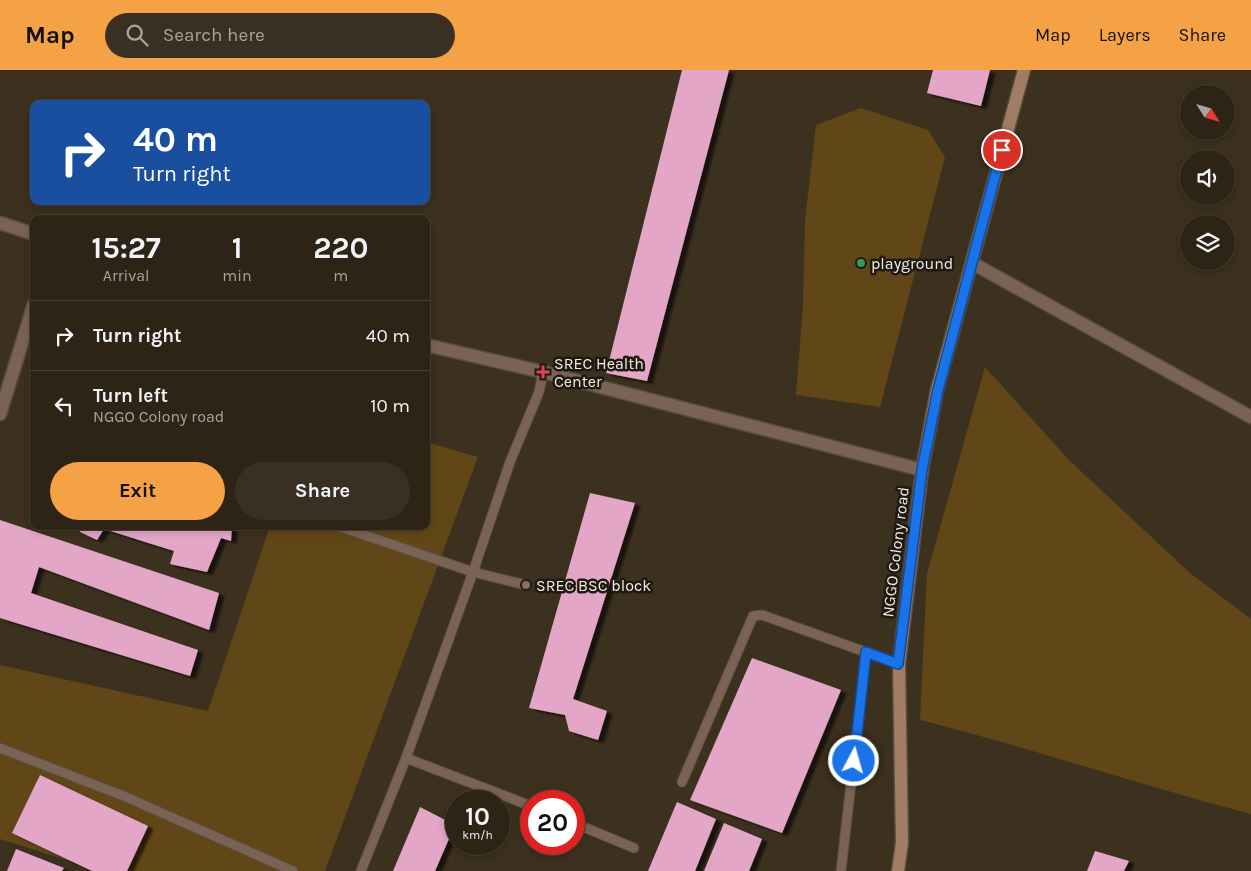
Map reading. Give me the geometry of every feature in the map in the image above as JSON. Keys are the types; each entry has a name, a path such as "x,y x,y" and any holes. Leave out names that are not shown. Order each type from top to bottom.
{"street":[{"name":"NGGO Colony road","path":"898,871 902,843 898,664 922,470 938,390 1024,70"},
{"path":"0,223 30,233"},
{"path":"972,263 1251,417"},
{"path":"0,414 30,317"},
{"path":"430,346 543,372 922,470"}],"lane":[{"path":"362,871 406,758 473,572 510,462 539,392 543,372"},
{"path":"350,530 473,572 526,585"},
{"path":"682,782 752,616 762,615 898,664"},
{"path":"842,871 866,652"},
{"path":"0,748 126,797 293,871"},
{"path":"406,758 520,802"},
{"path":"585,828 634,848"}],"shaded area":[{"name":"playground","path":"861,108 928,130 945,157 880,407 796,395 803,305 805,220 816,125"},
{"path":"985,367 1069,460 1190,573 1251,619 1251,814 1003,742 920,720 927,574"},
{"path":"430,443 478,457 325,871 101,871 0,839 0,665 208,711 269,530 430,530"}],"building":[{"path":"682,70 729,70 647,381 606,373"},
{"path":"933,70 990,70 981,106 927,93"},
{"path":"590,493 635,503 573,699 607,711 598,740 569,731 565,715 529,708"},
{"path":"0,520 219,593 209,630 39,567 31,593 198,650 190,676 0,618"},
{"path":"80,530 103,530 97,540 80,532"},
{"path":"107,530 232,530 231,541 221,538 207,572 170,564 174,551"},
{"path":"752,658 841,690 782,833 690,800"},
{"path":"40,775 148,826 127,871 92,871 12,833"},
{"path":"677,802 716,819 695,871 648,871"},
{"path":"420,807 445,820 445,848 435,871 393,871"},
{"path":"724,823 762,839 749,871 704,871"},
{"path":"16,849 64,868 62,871 7,871"},
{"path":"1095,851 1129,861 1124,871 1087,871"}],"place":[{"name":"playground","path":"861,263"},
{"name":"SREC Health Center","path":"543,372"},
{"name":"SREC BSC block","path":"526,585"}],"route":[{"path":"854,761 866,652 898,664 922,470 938,390 1002,150"}]}
